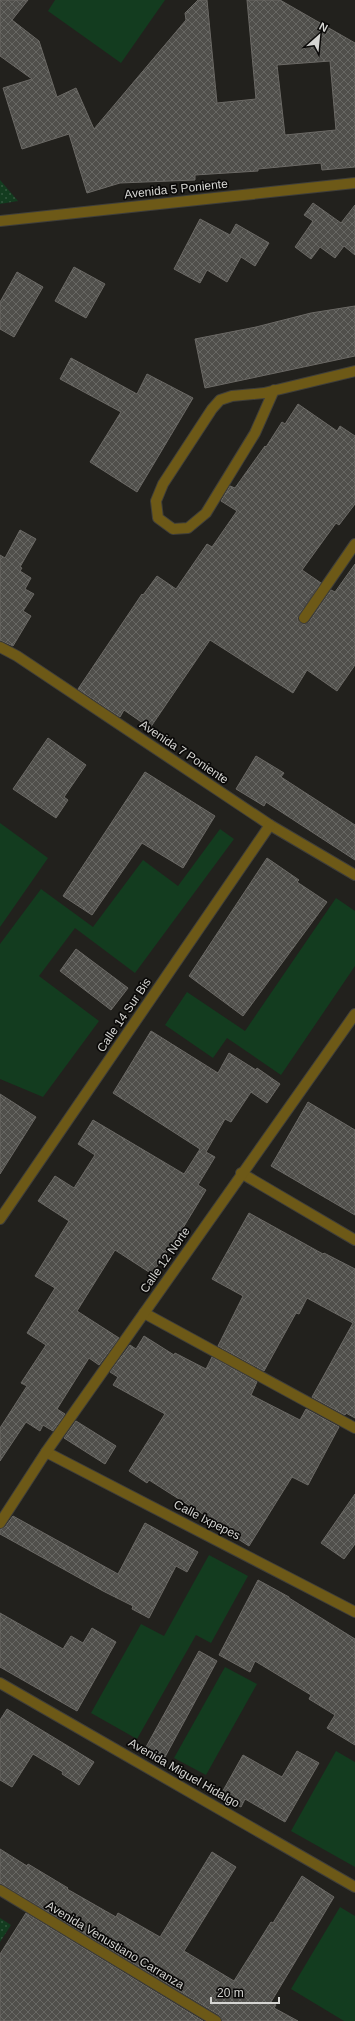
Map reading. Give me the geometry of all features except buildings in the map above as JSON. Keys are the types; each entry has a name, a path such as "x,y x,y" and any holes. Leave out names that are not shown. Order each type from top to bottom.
{"street":[{"name":"Avenida 5 Poniente","path":"0,221 355,183"},
{"path":"274,390 255,434 206,513 188,528 173,529 158,518 156,502 163,484 212,409 220,400 232,396 274,390 355,371"},
{"path":"304,618 355,544"},
{"name":"Avenida 7 Poniente","path":"0,647 17,656 270,825 355,875"},
{"name":"Calle 14 Sur Bis","path":"0,1219 270,825"},
{"name":"Calle 12 Norte","path":"0,1523 46,1452 241,1173 355,1014"},
{"path":"241,1173 355,1240"},
{"path":"144,1313 355,1428"},
{"name":"Calle Ixpepes","path":"46,1452 355,1612"},
{"name":"Avenida Miguel Hidalgo","path":"0,1683 355,1887"},
{"name":"Avenida Venustiano Carranza","path":"0,1890 210,2020"}],"green space":[{"path":"55,0 165,0 121,63 48,11"},
{"path":"0,180 18,201 0,204"},
{"path":"0,823 48,858 0,927"},
{"path":"220,829 234,839 135,973 75,928 39,976 99,1021 43,1097 0,1079 0,944 41,889 93,927 143,860 178,886"},
{"path":"336,898 355,911 355,966 281,1075 227,1038 213,1058 165,1025 187,992 245,1031"},
{"path":"209,1555 248,1576 211,1643 196,1635 137,1739 91,1713 141,1624 164,1636"},
{"path":"225,1667 257,1684 206,1775 174,1758"},
{"path":"336,1751 355,1762 355,1867 291,1831"},
{"path":"340,1907 355,1916 355,2021 344,2021 291,1989"},
{"path":"0,1918 11,1925 0,1942"}]}
